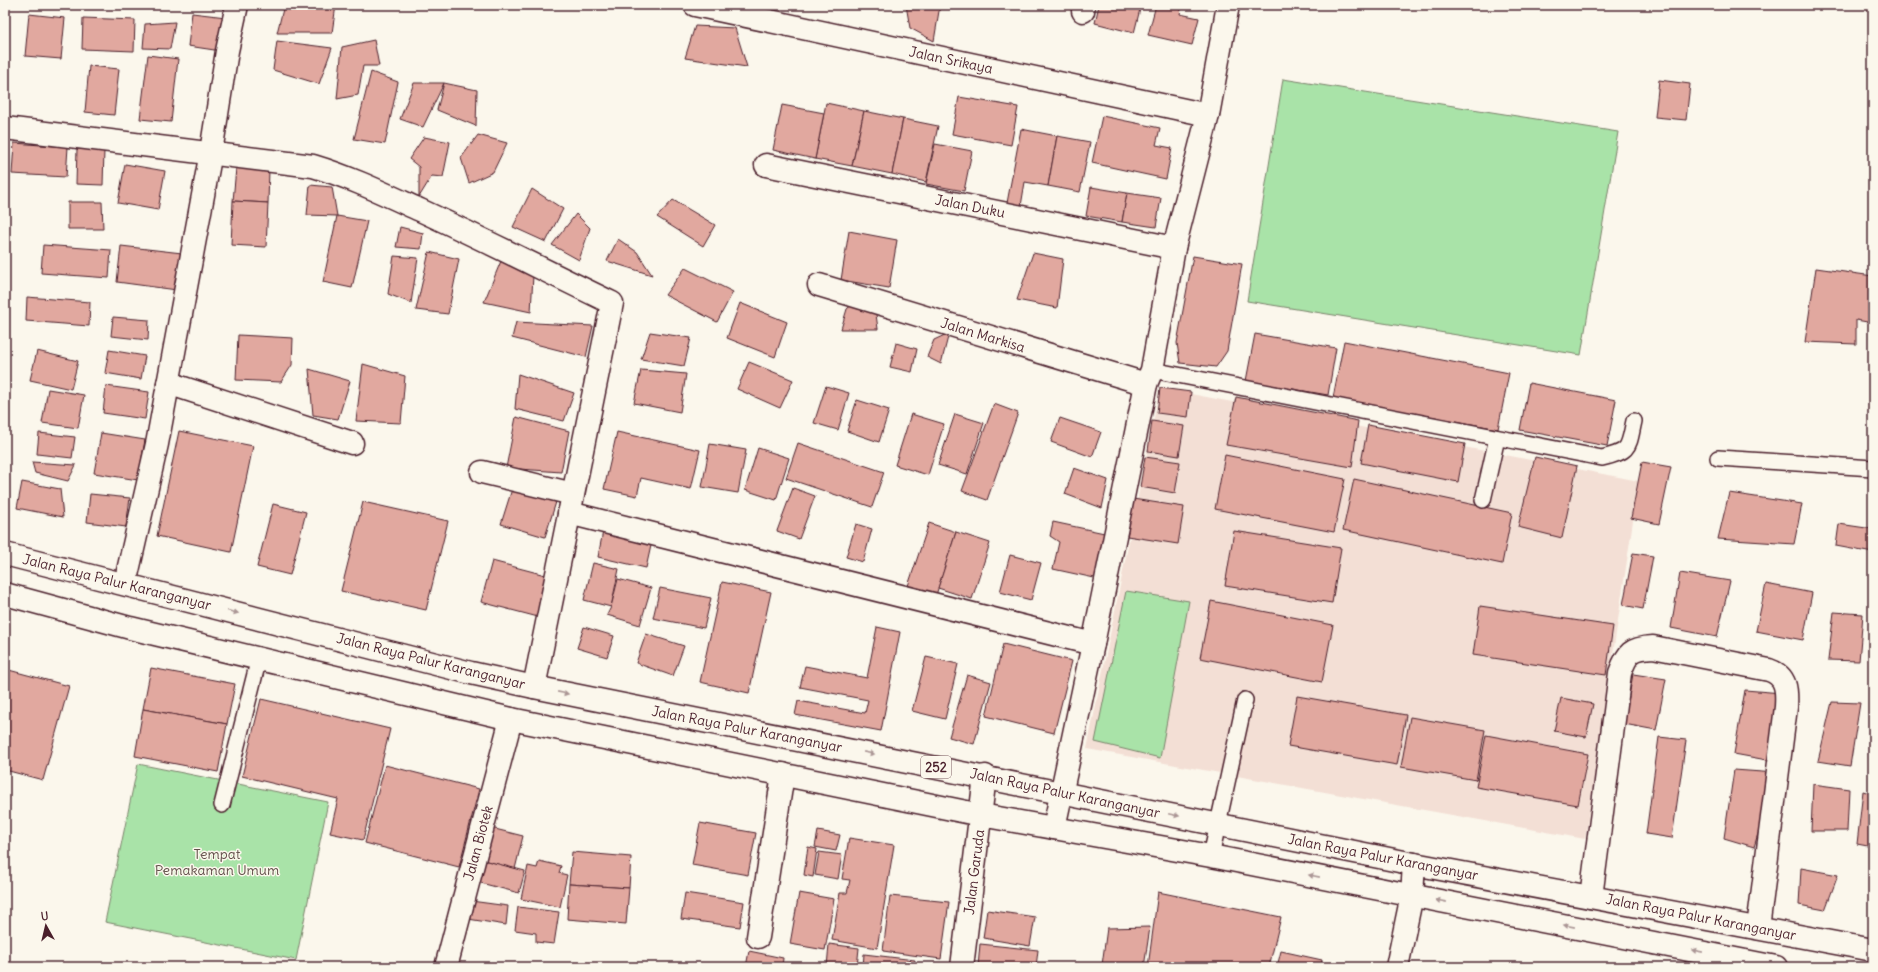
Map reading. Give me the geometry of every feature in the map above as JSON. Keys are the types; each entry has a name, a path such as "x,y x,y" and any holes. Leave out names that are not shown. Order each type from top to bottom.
{"street":[{"path":"125,584 157,444 211,152 227,51 237,5"},
{"name":"Jalan Srikaya","path":"695,5 1208,115"},
{"path":"1054,828 1094,644 1174,248 1208,115 1228,5"},
{"path":"5,128 211,152 314,166 337,173 452,225 612,303 534,687"},
{"name":"Jalan Duku","path":"766,165 1174,248"},
{"name":"Jalan Markisa","path":"819,285 1149,377"},
{"path":"168,383 352,442"},
{"path":"482,472 571,504 1094,644"},
{"name":"Jalan Raya Palur Karanganyar","path":"5,554 471,673 534,687 985,776 997,781 1061,792 1414,864 1873,950"},
{"path":"5,594 130,628 511,719 981,815 1211,856 1776,967"},
{"path":"1591,897 1620,673 1626,658 1632,651 1641,647 1653,647 1769,670 1780,675 1786,687 1786,707 1758,928"},
{"name":"Jalan Biotek","path":"446,967 511,719"},
{"path":"758,937 783,774"},
{"name":"Jalan Garuda","path":"962,967 985,776"},
{"path":"1397,967 1412,895 1414,864"}],"lane":[{"path":"1149,377 1497,438 1602,458 1624,452 1629,445 1634,421"},
{"path":"1483,500 1497,438"},
{"path":"1718,458 1873,468"},
{"path":"222,805 259,658"},
{"path":"1211,856 1245,700"}],"shaded area":[{"path":"1160,388 1639,481 1585,839 1087,749"}],"green space":[{"path":"1283,79 1618,132 1581,355 1247,301"},
{"path":"1126,591 1189,601 1160,758 1095,742"},
{"name":"Tempat Pemakaman Umum","path":"138,764 328,802 296,960 105,922"}],"building":[{"path":"284,5 336,5 332,33 277,33"},
{"path":"906,5 940,5 934,41 910,28"},
{"path":"1099,5 1141,5 1134,33 1095,23"},
{"path":"1156,5 1182,5 1180,14 1199,18 1192,45 1148,35"},
{"path":"192,13 226,17 221,51 188,46"},
{"path":"29,14 65,18 61,59 25,56"},
{"path":"83,18 135,20 134,51 82,49"},
{"path":"175,22 170,49 143,48 145,24"},
{"path":"695,26 735,28 747,67 685,58"},
{"path":"374,40 379,66 363,66 358,95 337,99 342,47"},
{"path":"277,41 332,48 319,84 273,70"},
{"path":"148,55 178,59 171,122 140,119"},
{"path":"89,66 119,69 114,115 85,112"},
{"path":"371,72 398,82 385,144 354,139"},
{"path":"1659,80 1690,84 1686,120 1655,117"},
{"path":"414,83 444,83 423,127 400,119"},
{"path":"444,83 477,90 476,126 437,110"},
{"path":"959,97 1018,107 1011,145 952,134"},
{"path":"826,103 864,111 852,166 815,159"},
{"path":"782,105 824,113 815,159 773,150"},
{"path":"864,111 903,119 892,174 852,166"},
{"path":"1102,116 1160,128 1156,145 1172,148 1166,179 1092,163"},
{"path":"903,119 938,126 926,182 892,174"},
{"path":"1021,129 1057,136 1048,186 1025,182 1021,206 1007,203"},
{"path":"478,135 507,143 493,172 469,183 461,158"},
{"path":"1057,136 1090,142 1080,192 1048,186"},
{"path":"424,137 450,142 443,177 432,176 419,197 419,167 409,159"},
{"path":"14,143 68,147 66,177 12,174"},
{"path":"935,144 972,151 964,191 926,184"},
{"path":"77,149 104,150 103,185 76,184"},
{"path":"125,164 165,171 158,210 118,203"},
{"path":"236,168 269,169 268,203 233,201"},
{"path":"310,185 332,187 337,216 307,215"},
{"path":"1091,187 1127,193 1122,222 1086,216"},
{"path":"532,189 563,209 546,242 513,227"},
{"path":"1127,193 1161,198 1156,227 1122,222"},
{"path":"673,200 715,225 703,246 657,217"},
{"path":"233,201 268,203 266,247 231,245"},
{"path":"68,202 102,202 103,229 68,229"},
{"path":"576,214 590,228 579,260 552,245"},
{"path":"337,216 367,221 352,288 323,282"},
{"path":"400,227 423,233 421,249 396,247"},
{"path":"849,231 897,240 889,288 841,280"},
{"path":"618,239 637,252 652,275 607,261"},
{"path":"43,245 111,250 109,278 41,273"},
{"path":"121,246 182,253 177,290 117,282"},
{"path":"429,252 459,259 448,314 416,310"},
{"path":"1033,253 1063,259 1057,308 1017,300"},
{"path":"394,256 418,258 411,303 388,294"},
{"path":"1193,256 1242,264 1227,351 1216,367 1180,363 1177,343"},
{"path":"501,261 533,275 531,312 484,302"},
{"path":"685,268 733,292 717,322 665,295"},
{"path":"1816,268 1873,276 1873,323 1856,320 1856,344 1805,342"},
{"path":"27,297 90,302 89,326 26,321"},
{"path":"855,302 875,307 878,329 841,329 847,309"},
{"path":"740,303 787,322 775,357 727,338"},
{"path":"113,317 149,320 148,340 111,336"},
{"path":"516,322 593,326 586,357 512,338"},
{"path":"650,332 691,338 684,366 641,359"},
{"path":"949,333 941,364 927,357 934,340"},
{"path":"1255,334 1336,348 1328,395 1246,381"},
{"path":"238,335 293,338 292,365 281,382 236,380"},
{"path":"1344,341 1509,373 1498,429 1333,398"},
{"path":"896,343 917,349 912,372 890,367"},
{"path":"109,350 145,356 141,379 105,373"},
{"path":"37,351 78,361 71,389 30,380"},
{"path":"749,362 793,380 780,408 737,389"},
{"path":"363,364 405,376 401,423 356,421"},
{"path":"309,369 350,381 338,419 313,415"},
{"path":"641,370 686,374 680,412 634,403"},
{"path":"518,374 574,393 564,421 515,409"},
{"path":"1529,383 1616,400 1607,446 1520,430"},
{"path":"106,386 149,392 145,419 103,413"},
{"path":"826,386 849,393 838,430 814,423"},
{"path":"1160,388 1191,392 1188,417 1157,413"},
{"path":"48,389 84,395 78,428 42,423"},
{"path":"1236,397 1358,421 1352,467 1226,445"},
{"path":"857,400 889,410 879,442 847,431"},
{"path":"994,404 1018,413 987,500 962,491"},
{"path":"911,414 944,424 928,475 895,465"},
{"path":"955,414 984,423 967,474 938,465"},
{"path":"516,417 569,431 561,472 506,468"},
{"path":"1060,418 1101,432 1092,457 1051,442"},
{"path":"1152,421 1184,426 1179,456 1148,451"},
{"path":"1368,425 1465,444 1458,482 1361,463"},
{"path":"179,431 253,446 231,552 157,536"},
{"path":"617,432 700,450 691,489 641,478 637,496 604,489"},
{"path":"39,433 75,437 72,458 37,454"},
{"path":"101,433 145,440 138,480 94,473"},
{"path":"798,443 884,472 872,507 786,478"},
{"path":"710,444 746,450 738,493 702,487"},
{"path":"758,448 789,458 776,500 745,490"},
{"path":"1225,455 1345,479 1334,532 1215,509"},
{"path":"1145,457 1180,462 1175,493 1140,487"},
{"path":"1535,457 1577,466 1562,538 1518,527"},
{"path":"32,462 76,465 68,481 35,473"},
{"path":"1642,462 1671,467 1659,524 1631,518"},
{"path":"1074,468 1108,480 1102,508 1065,494"},
{"path":"1354,479 1512,513 1502,564 1343,530"},
{"path":"22,482 60,489 63,517 17,508"},
{"path":"793,488 815,496 799,539 777,531"},
{"path":"512,489 556,502 545,537 501,524"},
{"path":"1729,493 1802,504 1794,544 1718,539"},
{"path":"90,494 130,498 126,527 87,522"},
{"path":"1133,499 1184,507 1178,544 1127,536"},
{"path":"363,502 448,521 426,610 341,591"},
{"path":"273,504 306,512 290,575 257,567"},
{"path":"1053,522 1109,534 1099,579 1053,569 1059,542 1050,536"},
{"path":"929,523 956,532 936,595 908,586"},
{"path":"856,524 872,529 863,562 846,557"},
{"path":"1839,524 1873,529 1873,553 1836,546"},
{"path":"603,531 652,541 646,568 598,557"},
{"path":"1234,531 1341,548 1332,603 1225,586"},
{"path":"956,532 990,543 972,599 938,588"},
{"path":"1633,553 1653,556 1643,609 1623,605"},
{"path":"1010,555 1041,563 1031,600 1000,592"},
{"path":"492,561 549,576 538,617 481,602"},
{"path":"593,563 619,569 611,607 584,600"},
{"path":"1680,573 1730,581 1717,637 1671,628"},
{"path":"618,579 651,588 640,625 607,615 611,607"},
{"path":"722,582 771,592 749,693 700,682"},
{"path":"1766,584 1812,593 1803,640 1756,631"},
{"path":"660,588 711,598 704,628 653,618"},
{"path":"1211,601 1333,625 1322,682 1200,658"},
{"path":"1480,606 1613,626 1606,675 1473,655"},
{"path":"1834,612 1863,614 1859,661 1828,660"},
{"path":"584,627 614,636 607,657 577,648"},
{"path":"877,627 900,632 881,731 795,715 798,701 865,713 868,700 800,687 805,666 867,678"},
{"path":"646,634 684,646 673,676 636,663"},
{"path":"1003,644 1072,661 1054,733 986,716"},
{"path":"926,657 958,664 945,719 912,711"},
{"path":"151,668 235,684 227,724 143,709"},
{"path":"5,669 69,686 43,780 5,770"},
{"path":"1633,674 1666,679 1656,730 1624,724"},
{"path":"967,675 991,682 974,744 949,737"},
{"path":"1745,690 1782,693 1778,762 1734,754"},
{"path":"1297,696 1406,715 1397,765 1288,746"},
{"path":"1561,698 1593,704 1586,737 1554,731"},
{"path":"261,699 390,729 363,840 330,833 338,799 242,776"},
{"path":"1832,702 1860,703 1850,766 1818,761"},
{"path":"143,709 227,724 218,772 135,756"},
{"path":"1410,717 1485,730 1476,780 1401,767"},
{"path":"1486,735 1588,754 1578,805 1476,787"},
{"path":"1659,737 1686,740 1672,838 1646,834"},
{"path":"385,765 479,789 459,867 365,843"},
{"path":"1734,770 1776,773 1754,847 1724,838"},
{"path":"1813,784 1849,789 1847,831 1811,831"},
{"path":"1863,791 1873,794 1873,847 1857,844"},
{"path":"700,823 756,833 748,875 692,865"},
{"path":"491,828 523,836 515,869 483,860"},
{"path":"818,831 840,835 836,851 815,847"},
{"path":"849,838 894,845 877,948 832,940 840,893 847,893 850,880 842,879"},
{"path":"808,847 817,849 813,877 804,875"},
{"path":"572,852 631,857 629,888 569,884"},
{"path":"819,852 842,855 838,879 815,875"},
{"path":"483,860 525,871 519,893 477,882"},
{"path":"539,861 561,866 559,873 567,875 560,907 521,899 528,866 537,868"},
{"path":"1801,868 1838,875 1825,910 1799,905"},
{"path":"569,884 629,888 626,924 567,919"},
{"path":"1158,892 1281,917 1269,967 1148,967"},
{"path":"685,893 744,902 740,927 681,919"},
{"path":"799,893 834,899 825,950 790,944"},
{"path":"890,896 949,902 941,959 883,951"},
{"path":"471,901 508,906 506,925 468,919"},
{"path":"518,907 559,912 554,944 536,942 536,933 515,930"},
{"path":"987,910 1035,917 1030,946 983,938"},
{"path":"1150,927 1144,967 1102,965 1107,928"},
{"path":"829,944 859,948 857,967 827,967"},
{"path":"980,944 1038,950 1036,967 978,967"},
{"path":"749,951 783,958 782,967 746,967"},
{"path":"1281,951 1322,960 1320,967 1277,967"},
{"path":"864,954 915,960 914,967 863,967"}]}
